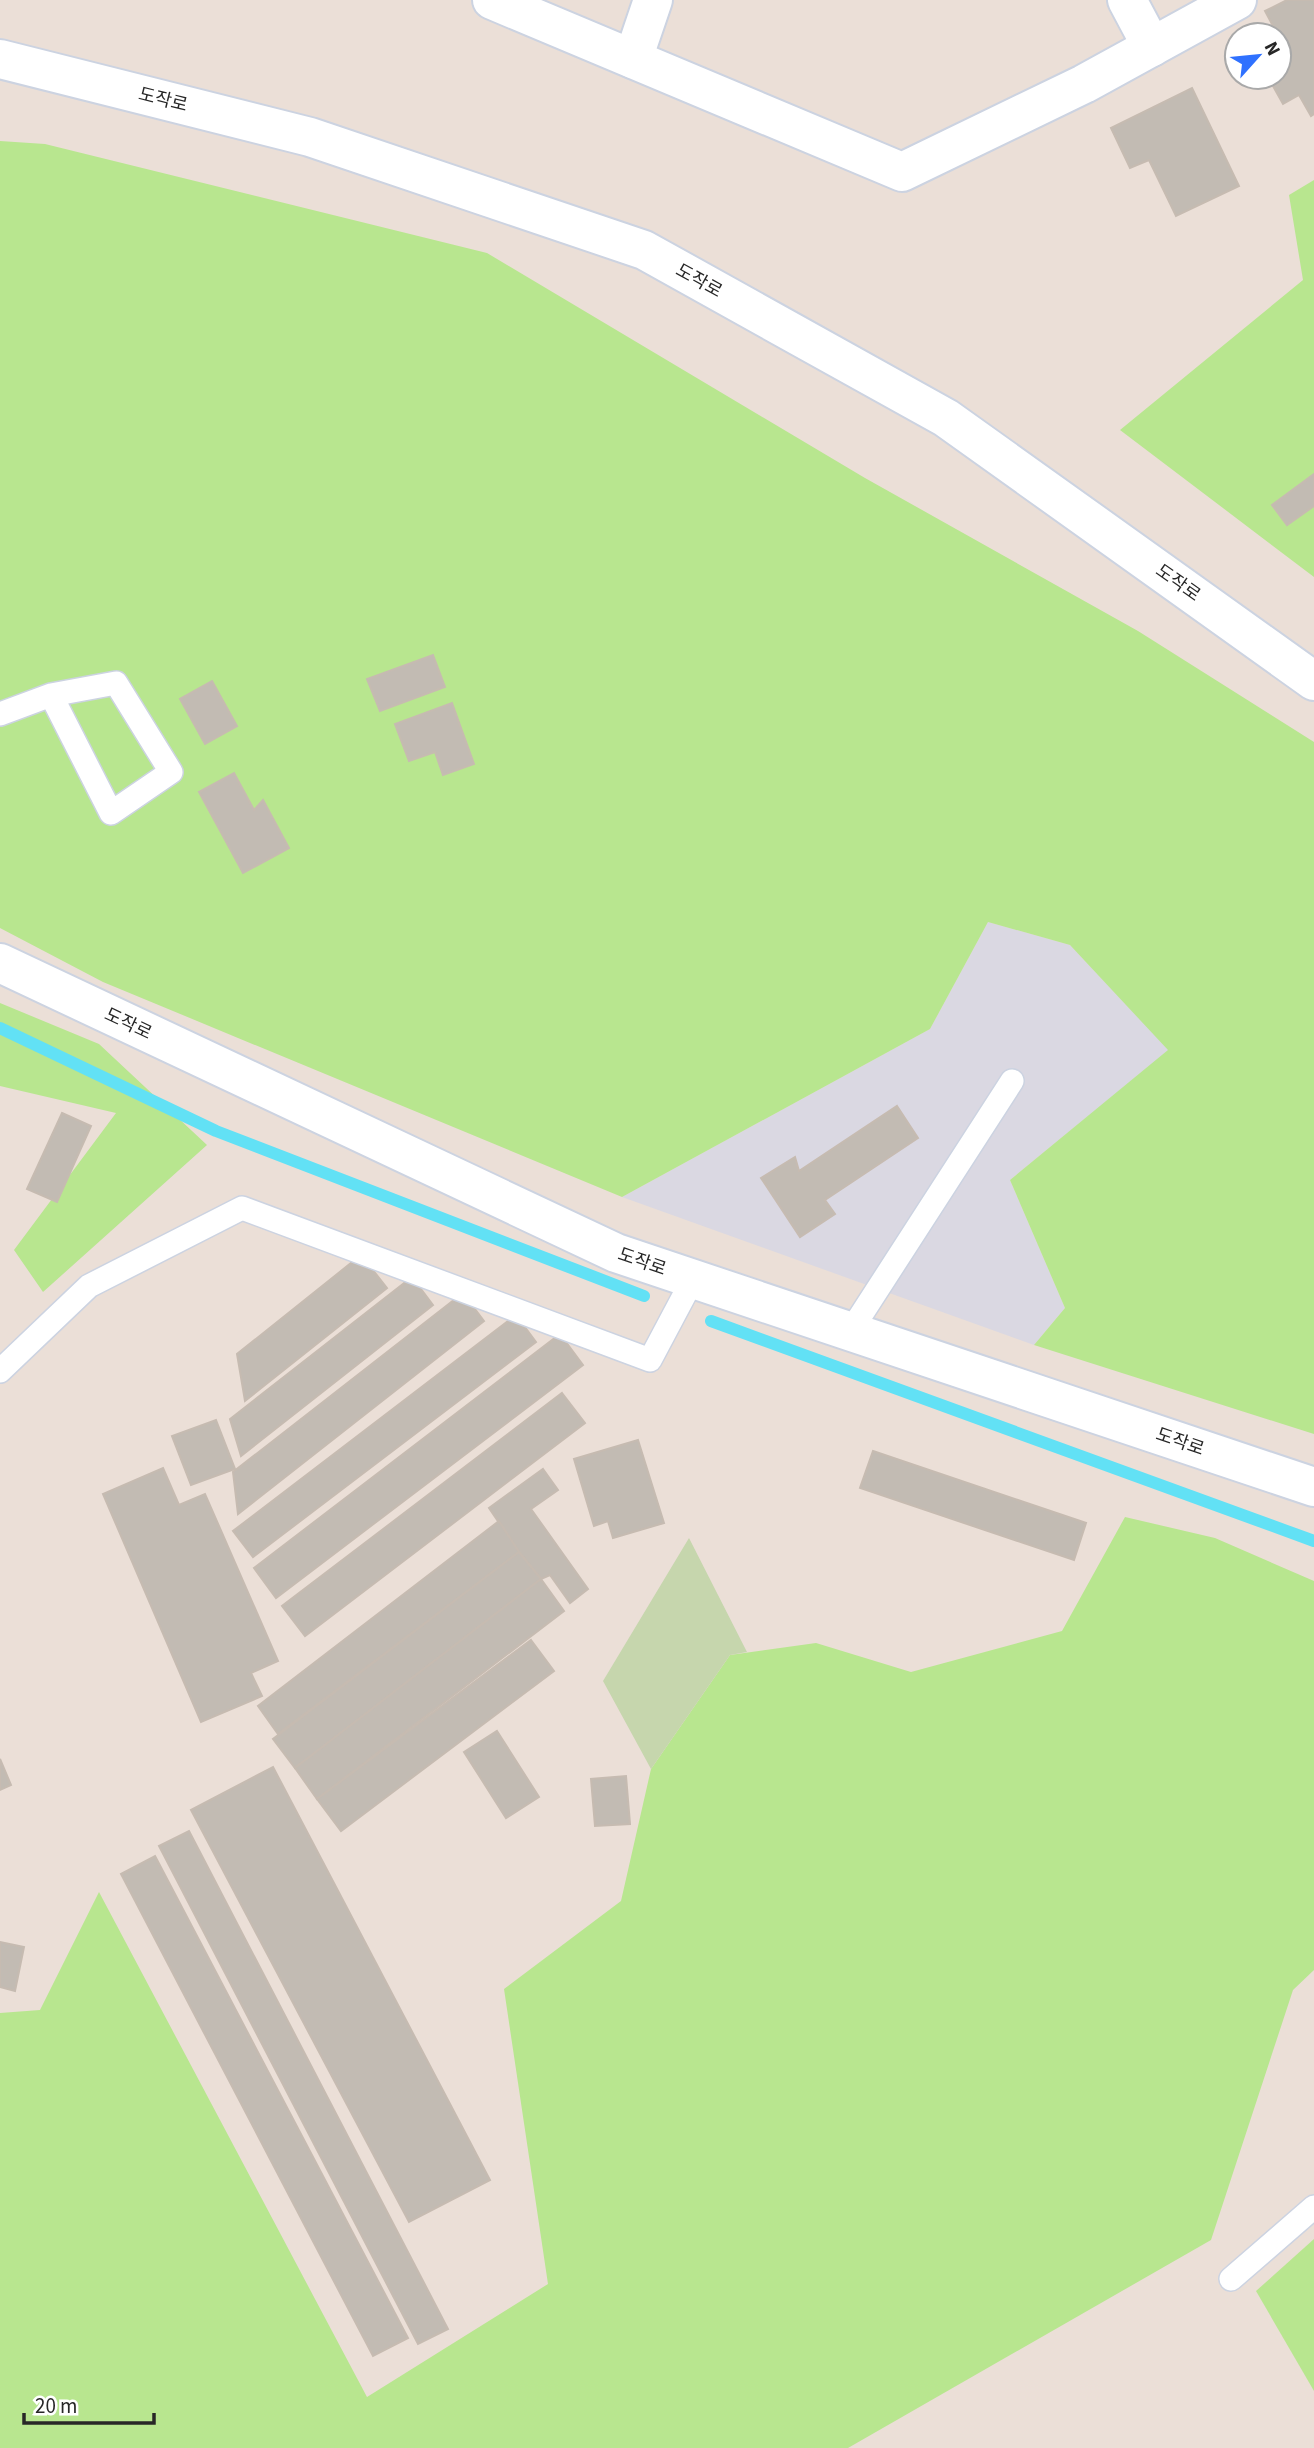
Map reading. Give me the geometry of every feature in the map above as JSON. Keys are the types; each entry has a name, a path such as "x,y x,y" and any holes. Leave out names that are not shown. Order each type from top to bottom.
{"street":[{"path":"492,0 902,172 1084,84 1237,0"},
{"path":"633,59 653,0"},
{"path":"1127,0 1152,47"},
{"name":"도작로","path":"0,59 310,138 644,250 946,418 1314,681"},
{"name":"도작로","path":"0,963 616,1253 1314,1487"}],"lane":[{"path":"0,714 51,695 116,683 171,772 111,813 51,695"},
{"path":"850,1332 1012,1081"},
{"path":"0,1371 89,1286 243,1208 650,1360 693,1279"},
{"path":"1231,2279 1314,2207"}],"shaded area":[{"path":"988,922 1070,945 1169,1050 1010,1180 1065,1308 1034,1345 622,1197 930,1029"}],"green space":[{"path":"0,141 45,144 487,253 865,478 1138,631 1314,742 1314,1434 1034,1345 1065,1308 1010,1180 1168,1050 1070,945 988,922 930,1029 622,1197 103,982 0,928"},
{"path":"1314,180 1314,577 1120,430 1303,280 1289,195"},
{"path":"0,1003 99,1044 207,1145 43,1292 14,1250 116,1113 0,1086"},
{"path":"1125,1517 1215,1538 1314,1581 1314,1970 1293,1990 1211,2240 848,2448 0,2448 0,2013 40,2010 99,1892 367,2397 548,2284 504,1989 621,1901 651,1769 730,1655 816,1643 911,1672 1062,1631"},
{"path":"689,1538 747,1652 730,1655 651,1769 603,1681"},
{"path":"1314,2239 1314,2391 1256,2291"}],"building":[{"path":"1287,0 1314,0 1314,114 1311,116 1299,95 1283,104 1276,91 1293,91 1293,21 1270,21 1265,11"},
{"path":"1192,88 1239,186 1176,216 1149,160 1130,168 1111,128"},
{"path":"1314,474 1314,506 1287,525 1272,505"},
{"path":"433,655 445,687 380,711 367,679"},
{"path":"212,681 237,726 205,744 180,699"},
{"path":"452,703 474,764 443,775 435,752 409,761 395,724"},
{"path":"234,773 254,810 263,800 289,848 243,873 199,792"},
{"path":"897,1106 918,1138 825,1200 835,1214 800,1237 761,1178 795,1157 799,1171"},
{"path":"62,1113 91,1126 57,1202 27,1189"},
{"path":"361,1255 387,1288 245,1401 237,1354"},
{"path":"412,1277 433,1305 241,1456 230,1419"},
{"path":"463,1293 484,1321 238,1514 233,1472"},
{"path":"516,1315 536,1342 253,1557 233,1531"},
{"path":"560,1334 583,1365 276,1598 254,1568"},
{"path":"562,1393 585,1423 305,1636 282,1606"},
{"path":"216,1420 235,1469 191,1485 172,1436"},
{"path":"638,1440 664,1523 613,1538 608,1521 594,1526 574,1459"},
{"path":"873,1451 1086,1523 1074,1560 860,1488"},
{"path":"163,1468 179,1505 205,1494 278,1661 251,1673 262,1696 201,1722 103,1494"},
{"path":"543,1469 558,1490 531,1509 588,1589 570,1603 550,1575 541,1579 489,1508"},
{"path":"499,1521 519,1552 278,1734 258,1706"},
{"path":"519,1552 541,1579 295,1768 273,1739"},
{"path":"541,1579 564,1611 317,1799 295,1768"},
{"path":"531,1640 554,1671 341,1831 317,1799"},
{"path":"497,1731 539,1797 506,1818 464,1752"},
{"path":"0,1759 11,1785 0,1790"},
{"path":"273,1767 490,2180 409,2222 191,1810"},
{"path":"626,1776 630,1824 595,1826 591,1779"},
{"path":"189,1831 448,2329 418,2344 159,1846"},
{"path":"155,1856 408,2338 373,2356 121,1874"},
{"path":"0,1942 24,1947 15,1991 0,1987"}],"waterway":[{"path":"0,1028 216,1131 644,1296"},
{"path":"711,1321 1314,1541"}]}
